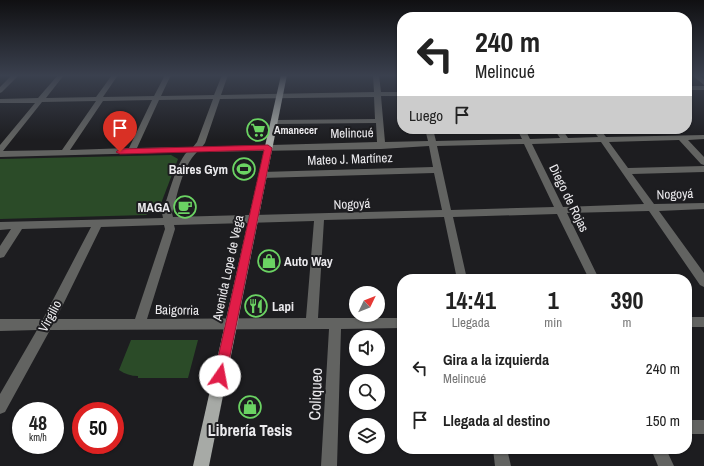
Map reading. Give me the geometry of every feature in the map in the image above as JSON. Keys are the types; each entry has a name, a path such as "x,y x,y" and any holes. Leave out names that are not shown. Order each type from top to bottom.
{"main road":[{"name":"Avenida Lope de Vega","path":"201,466 279,97"}],"street":[{"path":"0,150 44,97"},
{"path":"139,324 170,229 167,213 178,180 187,157 201,143 217,97"},
{"path":"0,101 233,97"},
{"path":"377,97 381,146"},
{"path":"131,152 157,98"},
{"path":"64,153 99,99"},
{"path":"274,122 379,121"},
{"path":"430,134 461,274"},
{"name":"Diego de Rojas","path":"523,134 562,210 592,274"},
{"path":"561,134 565,140"},
{"path":"600,134 704,282"},
{"path":"681,137 704,162"},
{"name":"Melincué","path":"0,154 704,137"},
{"path":"626,171 704,169"},
{"name":"Mateo J. Martínez","path":"262,175 438,170"},
{"name":"Nogoyá","path":"0,226 704,206"},
{"path":"312,324 319,218"},
{"name":"Virgilio","path":"0,407 47,324 98,224"},
{"path":"0,254 19,226"},
{"path":"692,322 704,322"},
{"name":"Coliqueo","path":"330,466 335,323"},
{"name":"Baigorria","path":"0,325 397,323"},
{"path":"692,427 704,428"},
{"path":"501,454 503,466"},
{"path":"660,454 666,466"}],"green space":[{"path":"171,155 178,159 160,206 146,215 0,219 0,159"},
{"path":"131,340 198,340 188,378 138,378 138,376 133,376 119,370"}],"place":[{"name":"Amanecer","path":"258,130"},
{"name":"Baires Gym","path":"244,169"},
{"name":"MAGA","path":"185,207"},
{"name":"Auto Way","path":"269,261"},
{"name":"Lapi","path":"256,306"},
{"name":"Librería Tesis","path":"250,407"}],"route":[{"path":"120,152 268,148 220,376"}]}
